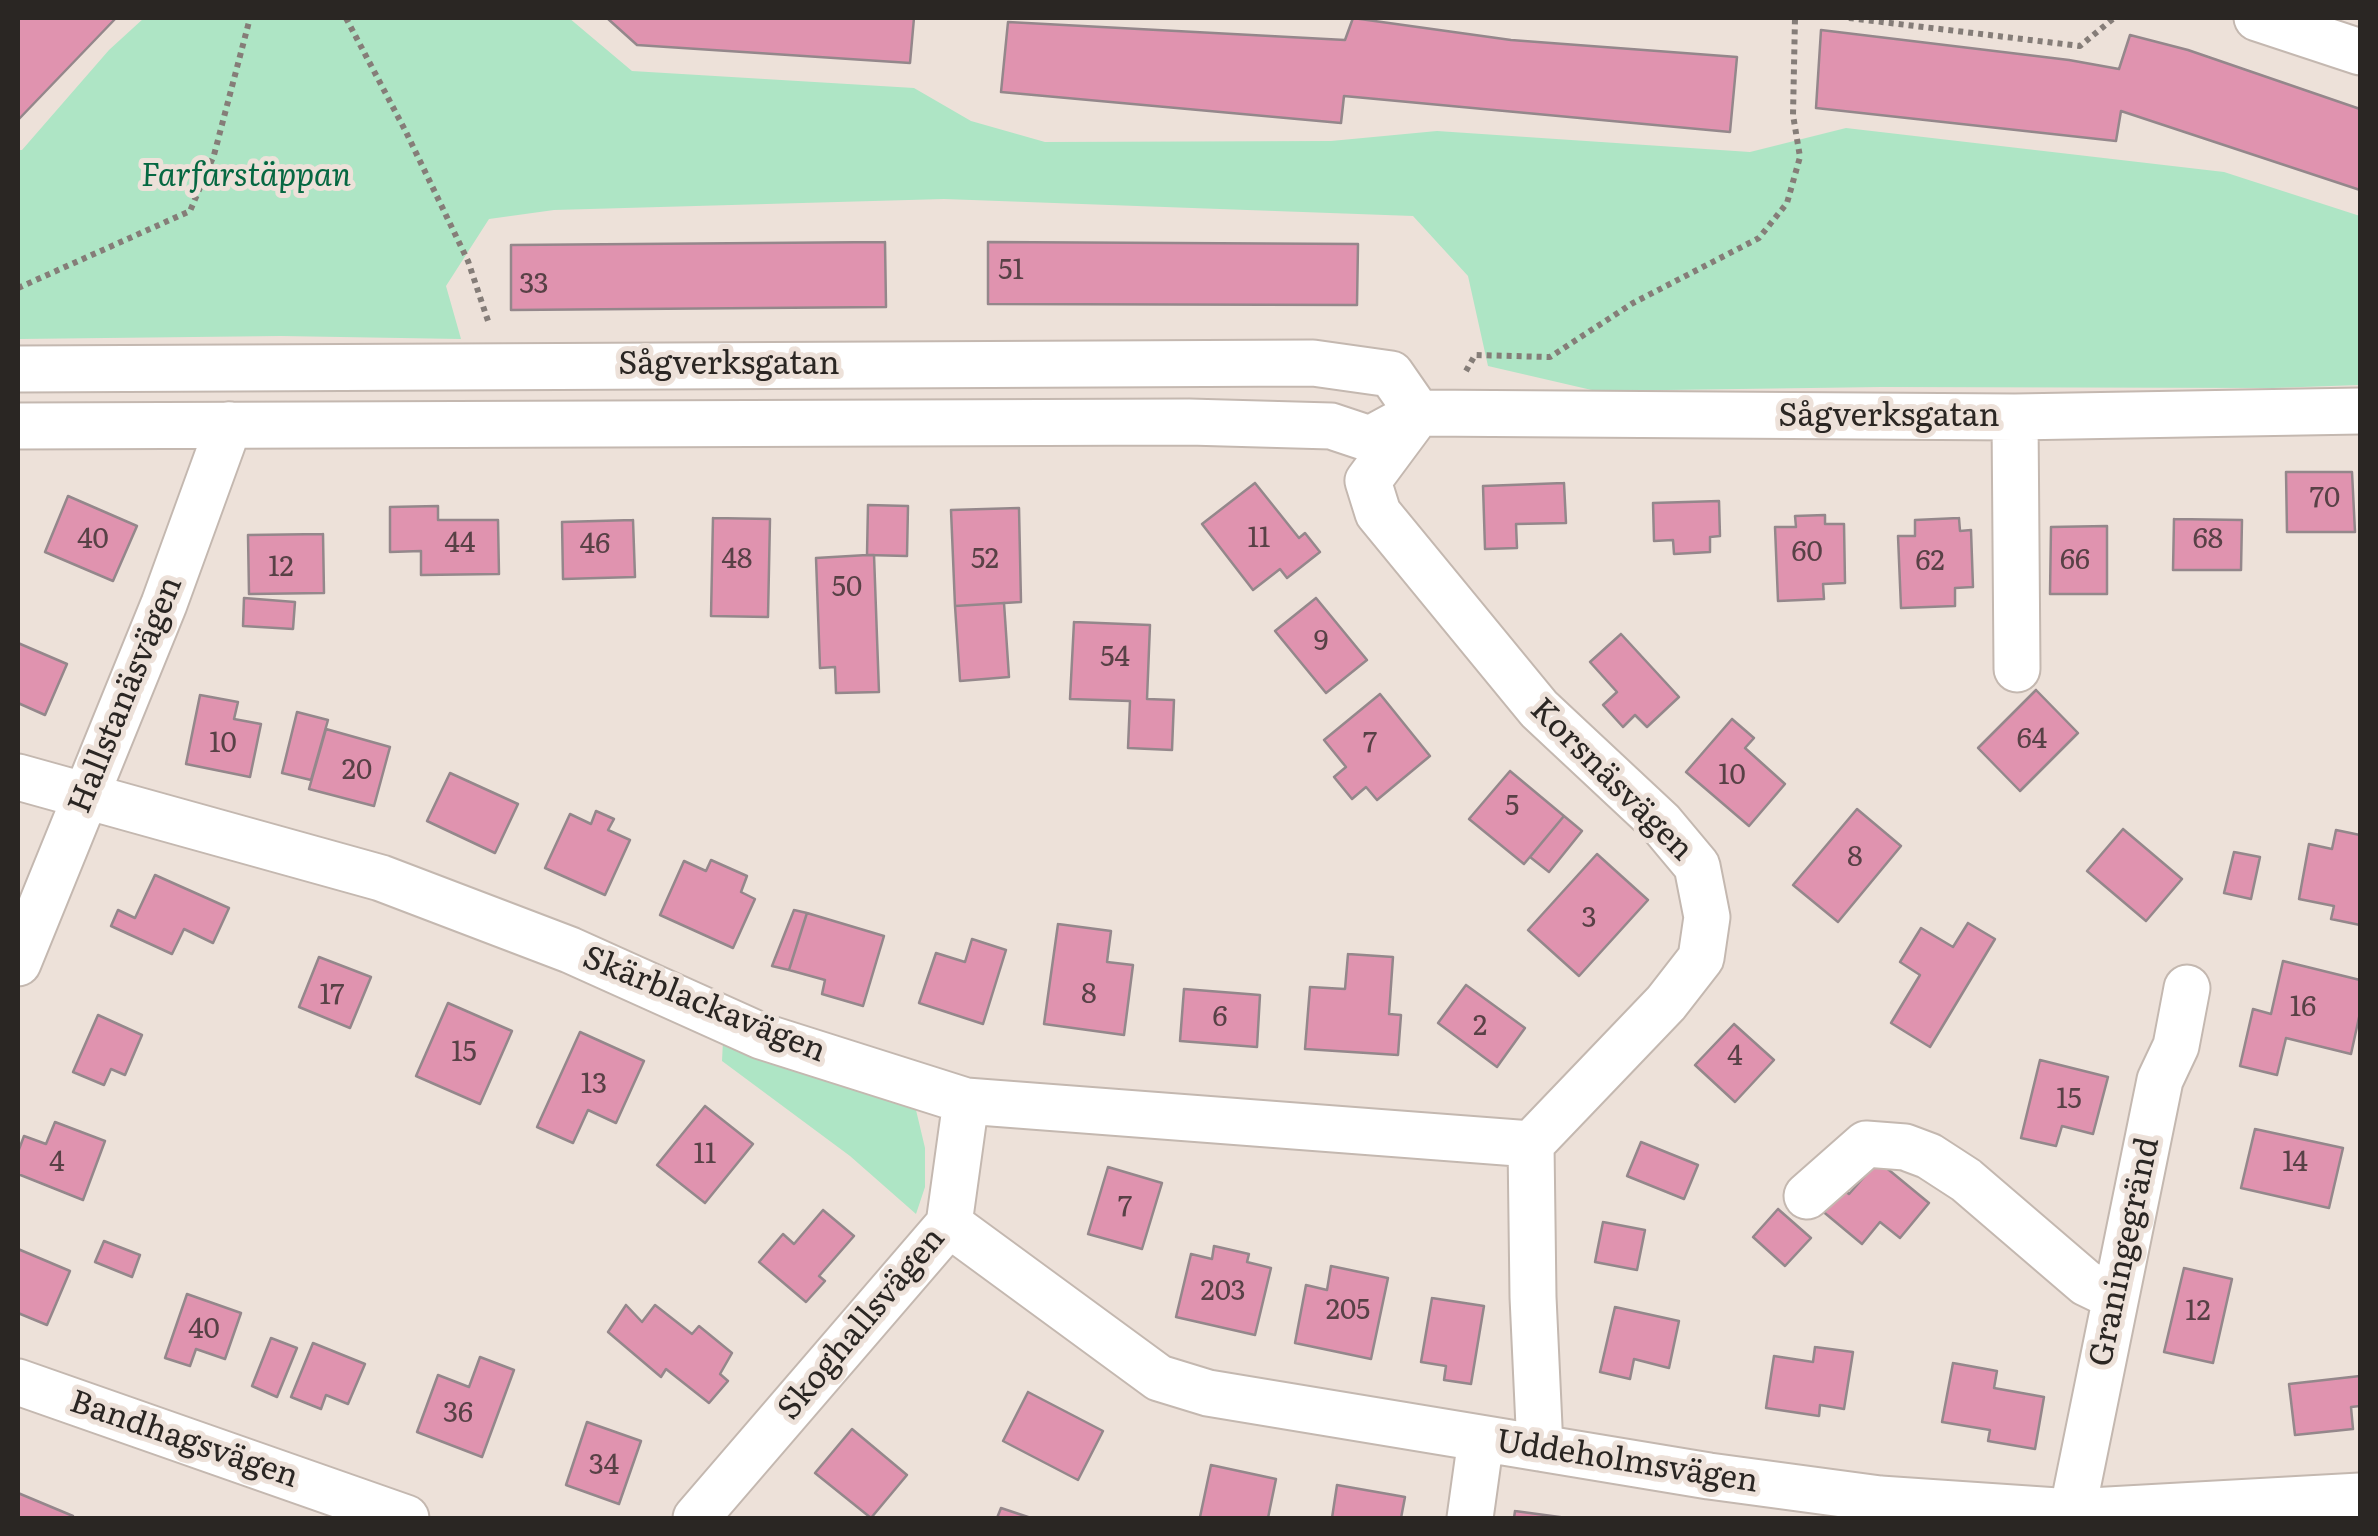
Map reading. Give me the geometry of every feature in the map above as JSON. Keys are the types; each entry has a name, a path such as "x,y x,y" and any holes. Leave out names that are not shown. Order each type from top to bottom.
{"street":[{"path":"2257,18 2360,52"},
{"name":"Sågverksgatan","path":"18,368 1314,363 1391,374 1431,412"},
{"name":"Sågverksgatan","path":"18,426 1190,422 1330,426 1370,439 1431,412 2015,417 2360,411"},
{"name":"Korsnäsvägen","path":"1431,412 1368,480 1378,512 1538,709 1662,823 1697,866 1706,917 1701,958 1652,1018 1530,1144"},
{"path":"2015,417 2017,669"},
{"name":"Hallstanäsvägen","path":"18,963 164,604 229,425"},
{"name":"Skärblackavägen","path":"18,777 381,878 570,950 760,1036 966,1101 1530,1144"},
{"name":"Graningegränd","path":"2072,1515 2160,1080 2176,1046 2187,988"},
{"name":"Skoghallsvägen","path":"696,1518 949,1224 966,1101"},
{"path":"1530,1144 1540,1448"},
{"path":"1807,1196 1866,1144 1905,1147 1929,1156 1966,1180 2086,1283 2115,1297"},
{"name":"Uddeholmsvägen","path":"949,1224 1158,1378 1208,1393 1880,1499 2072,1515 2360,1496"},
{"name":"Bandhagsvägen","path":"18,1382 406,1518"},
{"path":"1470,1518 1481,1439"}],"path":[{"path":"18,288 190,211 214,155 250,18"},
{"path":"346,18 468,261 502,367"},
{"path":"1431,412 1475,355 1550,358 1633,303 1759,238 1788,204 1800,157 1793,115 1795,18"},
{"path":"1849,18 2080,46 2114,18"}],"green space":[{"name":"Farfarstäppan","path":"144,18 569,18 632,71 914,88 971,121 1045,142 1331,141 1437,131 1750,152 1846,128 2224,172 2360,216 2360,385 1596,391 1488,366 1468,276 1413,216 944,199 554,210 489,219 446,286 461,339 18,339 18,150 109,50"},
{"path":"724,1022 912,1093 925,1148 925,1187 916,1214 850,1156 722,1061"}],"building":[{"path":"116,18 18,120 18,20"},
{"path":"607,18 914,18 910,63 637,45"},
{"path":"1353,18 1511,40 1737,57 1730,132 1344,96 1341,123 1001,92 1008,22 1345,40"},
{"path":"1821,30 2119,69 2130,35 2188,50 2360,109 2360,190 2121,111 2116,141 1816,108"},
{"path":"885,242 886,307 511,310 511,245"},
{"path":"988,242 1358,244 1357,305 988,304"},
{"path":"2286,472 2352,472 2355,532 2287,532"},
{"path":"1255,483 1299,538 1305,533 1320,552 1287,578 1280,569 1253,590 1202,524"},
{"path":"1564,483 1566,523 1516,524 1517,548 1485,549 1483,486"},
{"path":"68,496 137,526 113,581 45,552"},
{"path":"1719,501 1720,536 1710,537 1710,552 1674,554 1673,540 1654,541 1653,503"},
{"path":"868,505 908,506 907,556 867,555"},
{"path":"438,506 438,520 498,520 499,574 421,575 421,551 390,552 390,507"},
{"path":"1019,508 1021,602 955,606 951,510"},
{"path":"1825,515 1825,524 1844,524 1845,583 1823,584 1824,599 1778,601 1775,527 1796,527 1795,516"},
{"path":"713,518 770,519 768,617 711,616"},
{"path":"1959,518 1960,531 1971,530 1973,587 1955,588 1955,606 1901,608 1898,536 1915,536 1915,520"},
{"path":"2174,519 2242,520 2241,570 2173,570"},
{"path":"633,520 635,577 563,579 562,522"},
{"path":"2107,526 2107,594 2050,594 2051,527"},
{"path":"323,534 324,593 249,594 248,535"},
{"path":"874,555 879,692 836,693 835,667 820,668 816,558"},
{"path":"244,598 295,602 293,629 243,626"},
{"path":"1316,598 1367,660 1326,693 1275,631"},
{"path":"1004,603 1009,677 960,681 955,606"},
{"path":"1074,622 1150,625 1147,699 1174,700 1172,750 1128,748 1130,701 1070,699"},
{"path":"1621,634 1679,697 1647,727 1635,715 1623,727 1603,705 1617,692 1590,662"},
{"path":"18,643 67,664 45,715 18,703"},
{"path":"2036,690 2078,733 2020,791 1978,748"},
{"path":"1380,694 1430,756 1377,800 1366,787 1352,799 1334,777 1346,767 1324,740"},
{"path":"200,695 238,702 234,719 261,724 250,777 186,764"},
{"path":"297,712 328,720 311,780 282,773"},
{"path":"1732,719 1754,738 1745,748 1785,784 1749,826 1686,772"},
{"path":"326,729 390,747 374,806 309,789"},
{"path":"1510,771 1564,816 1524,864 1469,819"},
{"path":"450,773 518,804 495,853 427,821"},
{"path":"1857,809 1901,846 1838,922 1793,885"},
{"path":"596,811 614,819 608,830 630,840 605,895 545,868 570,814 591,824"},
{"path":"1564,816 1582,831 1549,872 1530,857"},
{"path":"2123,829 2182,879 2146,921 2087,871"},
{"path":"2336,830 2360,835 2360,925 2331,919 2334,906 2299,899 2309,844 2332,849"},
{"path":"2234,852 2260,857 2251,899 2224,893"},
{"path":"1597,854 1648,900 1579,976 1528,930"},
{"path":"711,860 747,876 741,892 755,899 733,948 660,915 684,861 706,871"},
{"path":"155,875 229,908 213,943 184,929 172,954 111,926 118,910 135,918"},
{"path":"794,910 807,913 789,970 772,966"},
{"path":"807,913 884,936 863,1006 822,994 825,980 789,970"},
{"path":"1968,923 1995,939 1930,1047 1891,1023 1920,975 1900,962 1921,928 1953,947"},
{"path":"1058,924 1111,931 1107,962 1133,965 1124,1035 1044,1024"},
{"path":"972,939 1006,950 983,1024 919,1003 936,953 965,962"},
{"path":"1348,954 1393,957 1389,1014 1401,1015 1398,1055 1305,1049 1310,987 1345,989"},
{"path":"319,957 371,977 350,1028 299,1007"},
{"path":"2283,961 2360,980 2360,1013 2351,1054 2286,1038 2277,1075 2240,1066 2253,1009 2271,1014"},
{"path":"1466,985 1525,1028 1497,1067 1438,1023"},
{"path":"1184,989 1260,995 1257,1047 1180,1041"},
{"path":"448,1003 512,1031 480,1104 416,1076"},
{"path":"98,1015 142,1035 125,1075 111,1069 104,1085 73,1072"},
{"path":"1734,1024 1774,1060 1735,1102 1695,1065"},
{"path":"580,1032 644,1061 616,1123 588,1110 573,1143 537,1127"},
{"path":"2040,1060 2108,1077 2093,1134 2062,1126 2056,1146 2021,1138"},
{"path":"705,1106 753,1144 705,1203 657,1165"},
{"path":"55,1122 105,1141 83,1200 18,1174 18,1152 24,1136 46,1144"},
{"path":"2255,1129 2343,1148 2329,1208 2241,1188"},
{"path":"1641,1142 1698,1165 1684,1199 1627,1176"},
{"path":"1878,1161 1929,1203 1900,1238 1880,1222 1862,1244 1820,1209 1839,1186 1849,1194"},
{"path":"1108,1167 1162,1183 1142,1249 1088,1234"},
{"path":"1778,1209 1811,1238 1785,1266 1753,1237"},
{"path":"823,1210 854,1236 819,1276 825,1281 806,1302 759,1262 783,1234 794,1244"},
{"path":"1603,1222 1645,1230 1637,1270 1595,1262"},
{"path":"104,1241 140,1255 132,1277 95,1262"},
{"path":"1214,1246 1249,1254 1247,1262 1271,1268 1255,1335 1176,1317 1191,1254 1212,1259"},
{"path":"18,1249 70,1271 47,1325 18,1313"},
{"path":"1331,1266 1388,1278 1371,1359 1295,1343 1306,1285 1327,1290"},
{"path":"2184,1268 2232,1279 2213,1363 2164,1352"},
{"path":"187,1294 241,1313 225,1359 196,1349 190,1366 165,1358"},
{"path":"1432,1298 1484,1306 1471,1384 1444,1380 1446,1366 1421,1362"},
{"path":"626,1305 642,1322 655,1305 692,1334 699,1326 732,1353 720,1374 728,1381 709,1403 666,1369 661,1377 608,1332"},
{"path":"1615,1307 1679,1321 1669,1368 1634,1359 1630,1379 1600,1372"},
{"path":"271,1338 297,1348 277,1397 252,1386"},
{"path":"313,1343 365,1364 348,1404 326,1395 321,1409 291,1397"},
{"path":"1815,1347 1853,1352 1844,1409 1820,1405 1819,1416 1766,1408 1774,1356 1813,1362"},
{"path":"480,1357 514,1370 482,1457 417,1432 438,1375 469,1387"},
{"path":"1953,1363 1997,1371 1994,1388 2044,1397 2035,1449 1988,1441 1990,1430 1942,1422"},
{"path":"2360,1376 2360,1406 2351,1407 2353,1429 2295,1435 2289,1384"},
{"path":"1028,1392 1103,1431 1078,1480 1003,1441"},
{"path":"587,1422 641,1441 619,1504 566,1485"},
{"path":"852,1429 907,1475 871,1518 815,1473"},
{"path":"1211,1465 1276,1479 1268,1518 1200,1517"},
{"path":"1337,1485 1405,1497 1401,1518 1332,1518"},
{"path":"18,1493 73,1516 18,1518"},
{"path":"1001,1508 1031,1518 997,1518"},
{"path":"1515,1511 1567,1518 1514,1518"}]}
